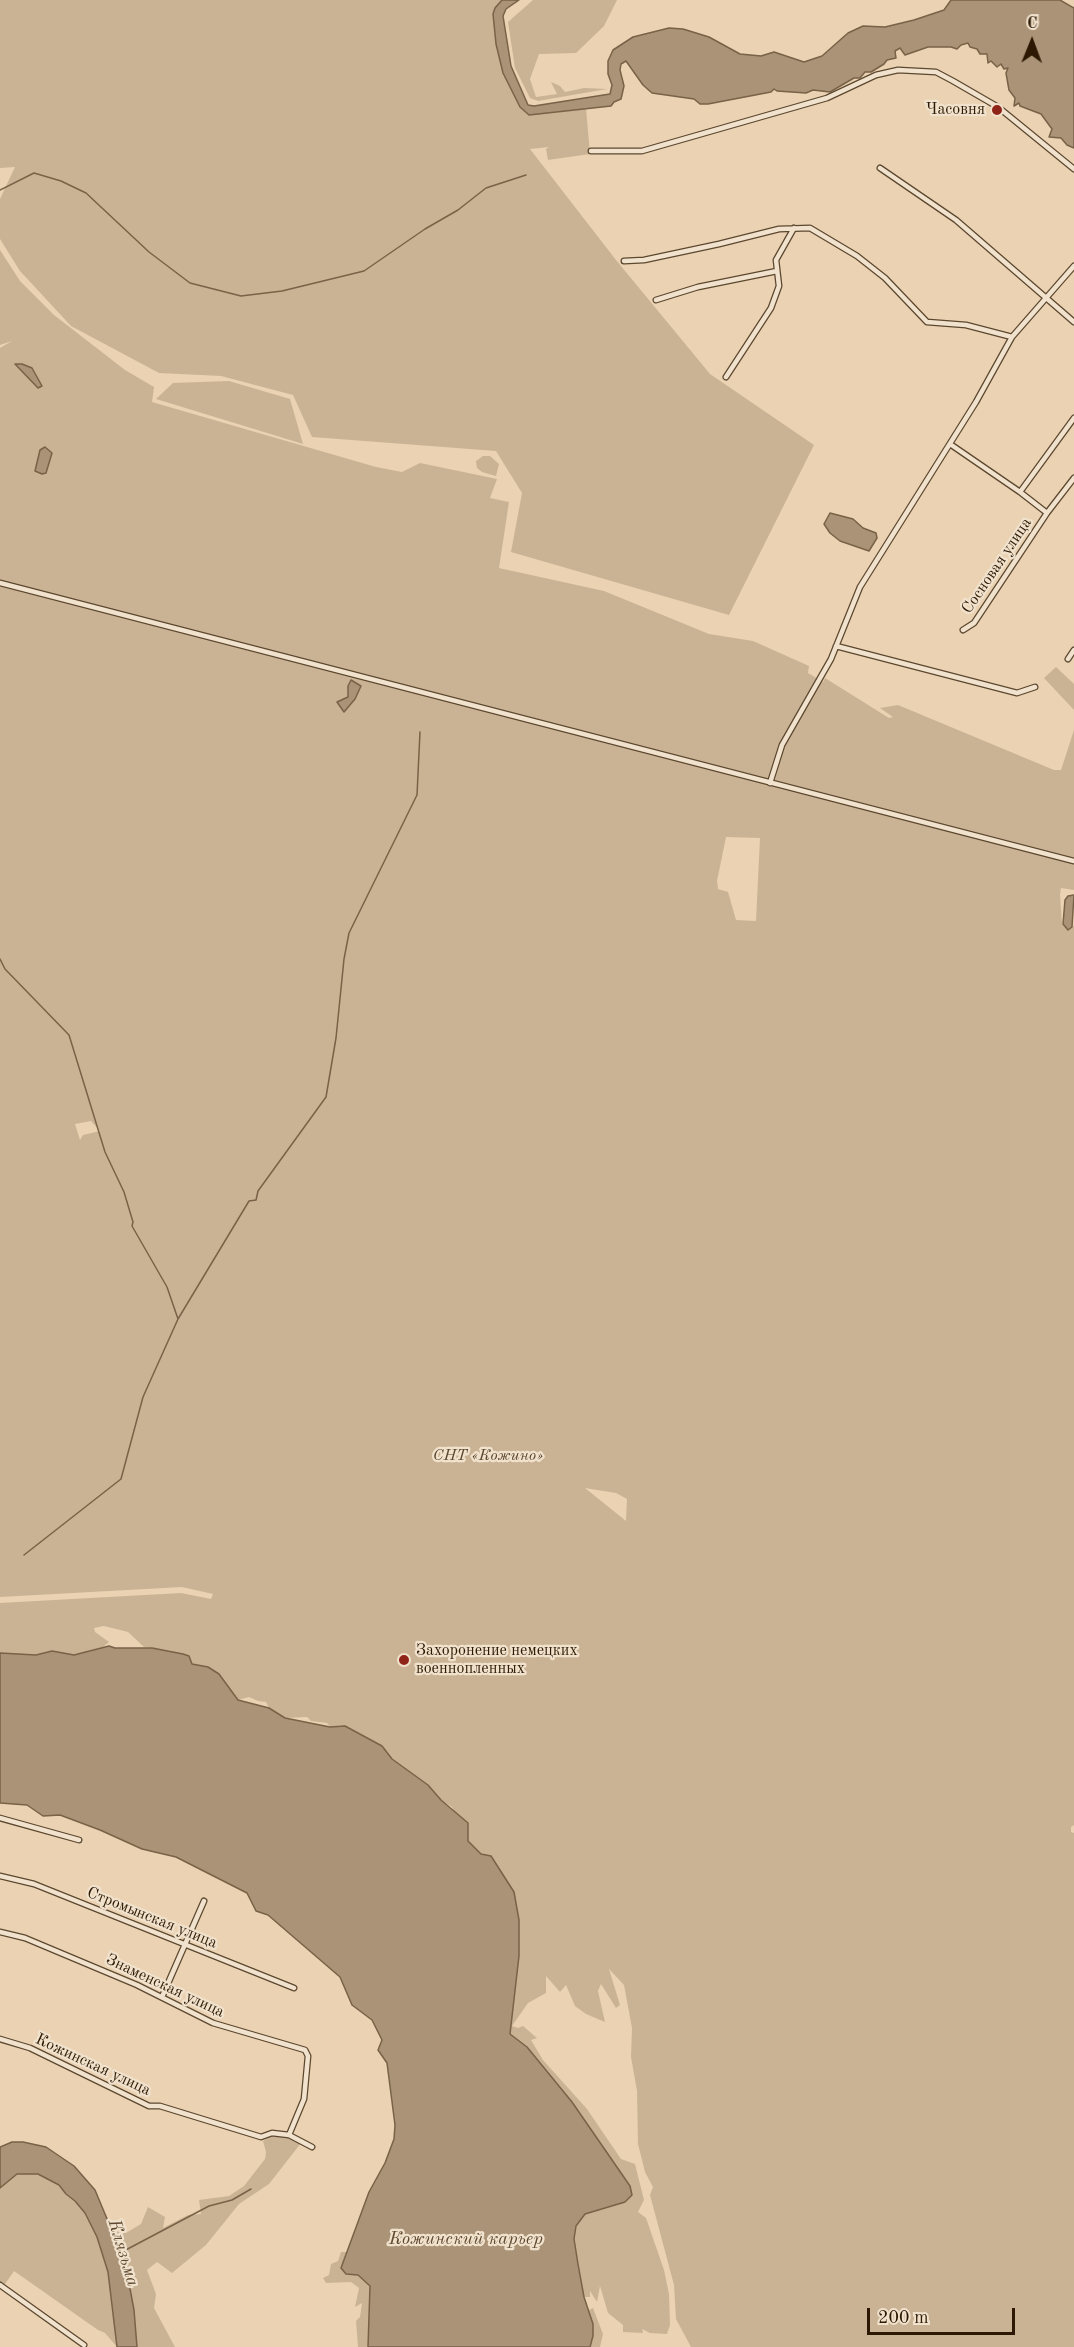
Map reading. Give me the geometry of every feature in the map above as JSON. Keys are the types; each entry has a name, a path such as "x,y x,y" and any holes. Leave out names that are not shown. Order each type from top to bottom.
{"street":[{"path":"591,151 615,153 642,151 827,98 876,75 898,70 936,72 954,81 998,106 1074,169"},
{"path":"880,168 956,220 1074,322"},
{"path":"726,377 771,308 780,277 776,260 794,228"},
{"path":"624,261 719,244 779,229 810,228 857,256 885,278 927,322 966,325 1012,337"},
{"path":"770,783 782,745 824,673 860,587 976,402 1012,337 1074,266"},
{"path":"656,300 698,287 777,271"},
{"path":"1020,492 1074,418"},
{"path":"950,444 1047,513"},
{"name":"Сосновая улица","path":"963,630 974,623 1047,513 1074,478"},
{"path":"0,583 1074,861"},
{"path":"836,646 1017,693 1035,687"},
{"path":"1068,659 1074,650"},
{"path":"0,1818 79,1840"},
{"name":"Стромынская улица","path":"0,1876 34,1884 294,1988"},
{"path":"162,1997 204,1901"},
{"name":"Знаменская улица","path":"0,1932 25,1938 137,1985 213,2024 308,2053 304,2099 289,2136"},
{"name":"Кожинская улица","path":"0,2039 30,2048 149,2106 160,2106 261,2137 272,2133 289,2136 312,2147"},
{"path":"0,2285 84,2345"}],"green space":[{"path":"0,0 502,0 493,14 496,44 529,115 586,108 590,154 548,160 546,149 549,147 530,149 616,260 710,374 814,445 729,615 511,552 522,493 496,451 312,437 293,395 221,376 159,373 71,326 20,271 0,239 0,199 15,167 0,168"},
{"path":"533,0 617,0 604,26 576,53 539,54 530,79 536,97 557,94 551,82 560,86 565,92 584,88 607,89 538,101 530,98 515,68 508,22"},
{"name":"СНТ «Кожино»","path":"0,250 20,281 54,315 125,370 154,387 152,402 376,467 402,472 420,463 497,479 490,498 509,502 499,568 604,591 709,634 753,641 809,666 808,673 823,682 825,678 889,718 893,717 880,708 898,705 1054,770 1061,770 1074,730 1074,890 1061,888 1060,895 1062,924 1068,930 1074,926 1074,1825 1071,1827 1071,1832 1074,1833 1074,2347 691,2347 676,2319 674,2285 650,2195 653,2187 645,2172 638,2144 637,2091 631,2057 632,2028 624,1985 609,1969 620,2005 616,2008 601,1984 598,1991 605,2022 586,2014 575,2006 566,1985 560,1992 546,1976 546,1993 528,2003 512,2026 518,2028 523,2026 537,2038 531,2040 543,2060 587,2109 621,2159 635,2164 644,2200 638,2212 646,2218 664,2270 669,2294 670,2325 667,2334 650,2333 642,2329 643,2333 623,2332 623,2325 608,2313 600,2286 597,2302 590,2291 590,2297 584,2297 574,2239 576,2226 585,2214 602,2208 630,2186 572,2102 527,2047 510,2034 519,1956 481,1854 468,1841 452,1807 441,1800 428,1785 392,1759 382,1746 345,1726 330,1727 327,1723 311,1721 307,1717 285,1718 269,1708 266,1702 249,1697 238,1700 219,1674 208,1667 192,1664 144,1647 128,1632 104,1626 94,1628 95,1632 109,1642 103,1647 74,1655 52,1651 36,1655 0,1653 0,1603 181,1593 211,1599 213,1594 182,1587 0,1597 0,348 12,341 0,345","holes":["726,837 760,838 756,921 736,920 728,892 718,889 717,881","91,1121 100,1131 83,1135 80,1140 75,1124","585,1488 616,1493 627,1499 626,1521"]},
{"path":"229,381 290,399 303,444 156,399 173,383"},
{"path":"483,456 490,456 499,464 496,476 477,468 476,461"},
{"path":"1056,667 1074,684 1074,710 1044,678"},
{"path":"272,2136 290,2138 301,2143 269,2184 239,2204 206,2245 172,2273 157,2262 147,2270 156,2294 154,2308 175,2347 137,2347 134,2310 125,2262 114,2231 126,2233 141,2224 148,2207 165,2217 163,2228 188,2215 201,2214 199,2200 229,2196 244,2186 265,2159 263,2141"},
{"path":"17,2174 38,2174 59,2185 85,2213 97,2237 108,2272 117,2347 105,2333 14,2271 3,2287 0,2285 0,2188"},
{"path":"341,2252 347,2252 341,2268 346,2274 358,2275 370,2286 368,2347 358,2347 356,2321 360,2317 362,2303 355,2307 359,2288 351,2282 326,2283 323,2278 329,2275 331,2264 338,2261"},
{"path":"593,2308 603,2334 600,2347 590,2347 593,2336 589,2310"}],"water":[{"path":"502,0 519,0 506,9 503,16 511,66 528,105 534,106 610,94 612,85 608,74 608,61 613,50 633,37 669,28 683,29 709,37 740,54 761,56 774,52 804,62 822,56 848,33 863,26 885,27 914,20 944,10 951,0 1060,0 1074,8 1074,148 1067,145 1061,138 1049,137 1052,129 1041,114 1020,106 1019,103 1014,106 1015,98 1009,90 1006,73 1008,68 1004,69 1001,64 997,67 991,61 988,63 987,54 980,54 968,43 957,49 928,47 905,55 900,48 895,51 896,58 887,60 871,72 865,72 860,78 854,78 830,92 813,90 806,93 774,89 771,92 708,104 700,104 694,99 652,93 643,85 626,61 621,64 620,70 624,86 621,99 611,106 529,115 520,107 503,73 496,44 493,14"},
{"path":"15,364 32,368 42,386 38,388"},
{"path":"45,447 52,453 46,473 42,474 35,471 40,450"},
{"path":"830,513 853,519 863,528 876,533 877,538 869,551 840,541 830,533 824,524"},
{"path":"351,680 361,686 355,699 344,712 337,702 348,697 348,686"},
{"path":"1074,895 1072,927 1068,930 1063,924 1065,900 1068,896"},
{"name":"Кожинский карьер","path":"109,1646 152,1648 189,1656 192,1664 208,1667 219,1674 238,1700 269,1708 285,1718 330,1727 345,1726 382,1746 392,1759 428,1785 441,1800 468,1823 468,1841 481,1854 491,1856 514,1892 519,1920 519,1956 510,2034 527,2047 572,2102 630,2186 632,2195 625,2202 585,2214 576,2226 574,2239 578,2264 584,2297 593,2324 590,2347 368,2347 370,2286 358,2275 346,2274 341,2268 369,2192 385,2163 394,2139 395,2125 387,2063 378,2050 382,2040 372,2020 352,2005 340,1977 268,1915 256,1911 247,1893 176,1857 142,1849 60,1815 43,1816 27,1805 0,1803 0,1653 36,1655 52,1651 74,1655"},
{"path":"12,2142 46,2147 74,2166 95,2190 125,2262 134,2310 137,2347 117,2347 108,2272 97,2237 85,2213 75,2201 59,2185 38,2174 17,2174 0,2188 0,2147"}],"waterway":[{"path":"0,190 34,173 61,181 86,193 149,252 190,283 241,296 282,291 364,271 425,229 458,210 486,188 526,175"},
{"path":"24,1555 121,1479 143,1397 178,1319 249,1201 256,1200 258,1191 326,1097 349,933 417,795 420,732"},
{"path":"0,959 5,969 69,1035 105,1152 124,1192 133,1222 132,1226 167,1287 178,1319"},
{"name":"Клязьма","path":"120,2253 209,2206 232,2200 251,2189"}],"place":[{"name":"Часовня","path":"997,110"},
{"name":"Захоронение немецких военнопленных","path":"404,1660"}]}
